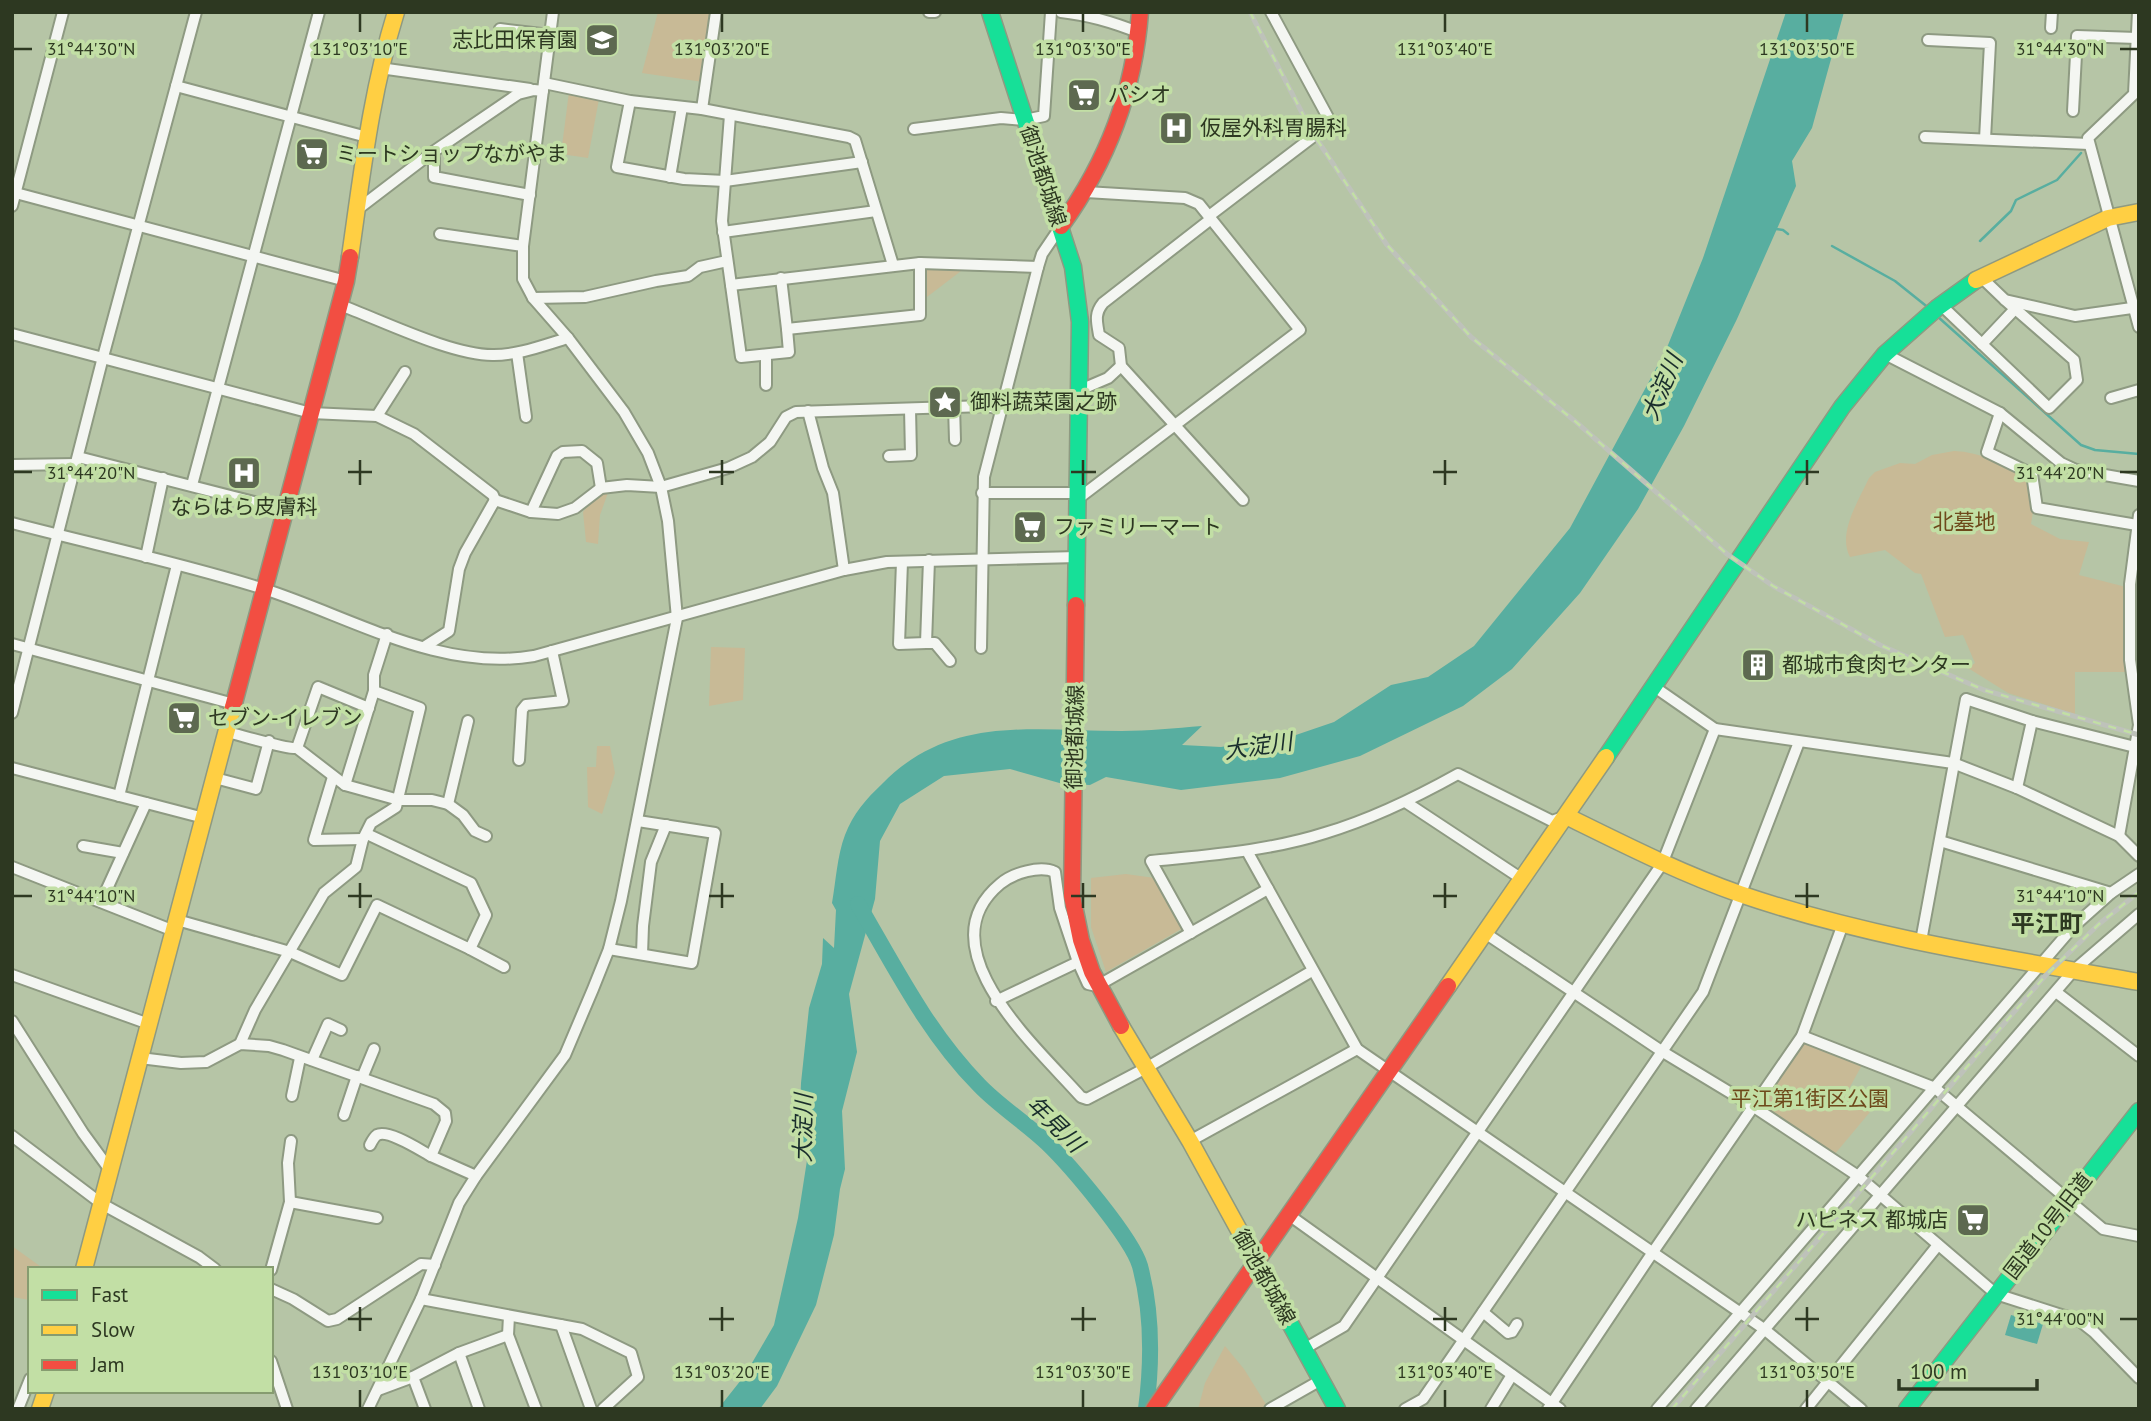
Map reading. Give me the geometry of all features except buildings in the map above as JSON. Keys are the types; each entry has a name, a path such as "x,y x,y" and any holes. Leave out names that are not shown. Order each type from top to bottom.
{"street":[{"path":"12,206 63,12"},
{"path":"12,713 103,357 196,12"},
{"path":"192,485 319,12"},
{"path":"85,1267 346,281 367,137 380,68 396,12"},
{"path":"368,1409 421,1299 459,1203 565,1055 609,950 638,821 677,618 668,522 661,487 648,453 624,412 568,338 533,298 523,279 523,246 541,88 553,12"},
{"path":"702,108 716,12"},
{"path":"929,12 935,12"},
{"name":"御池都城線","path":"990,12 1060,226 1077,288 1080,390 1072,896 1085,959 1097,986 1191,1142 1337,1409"},
{"path":"914,129 1001,118 1025,120 1044,116 1051,12"},
{"path":"1061,12 1108,20 1140,33"},
{"path":"981,648 982,493 988,458 1042,254 1086,192 1129,94 1138,53 1140,12"},
{"path":"1243,500 1121,366 1119,348 1099,335 1096,317 1097,309 1103,303 1331,123 1271,12"},
{"path":"2051,28 2052,12"},
{"path":"2138,12 2136,94 2088,138 2108,218 2136,307 2139,327"},
{"path":"500,29 550,35"},
{"path":"2073,111 2077,36 2137,38"},
{"path":"1928,40 1990,43 1984,139"},
{"path":"380,68 702,108 849,137 855,140 893,265"},
{"path":"176,86 367,137"},
{"path":"358,209 430,154 518,94 541,88"},
{"path":"630,101 617,167 670,177 725,181 862,162"},
{"path":"670,177 682,107"},
{"path":"730,115 723,232 741,357 789,352 781,278"},
{"path":"1925,137 2089,144"},
{"path":"430,154 434,158 434,177 530,195"},
{"path":"14,192 346,281"},
{"path":"982,493 1079,496 1300,330 1199,204 1185,198 1086,192"},
{"path":"723,232 876,211"},
{"path":"1154,1409 1566,816 1842,407 1885,354 1939,306 1981,277 2108,218 2139,212"},
{"path":"440,234 523,246"},
{"path":"533,298 585,297 688,276 700,268 727,261"},
{"path":"731,285 920,263 1038,267"},
{"path":"787,329 920,315 920,263"},
{"path":"1939,306 2049,408 2077,380 2074,360 1981,277"},
{"path":"2005,300 2075,316 2136,307"},
{"path":"340,305 477,355 517,353 568,338"},
{"path":"1982,344 2015,309"},
{"path":"12,334 311,413 377,416 414,434 493,495 495,500 531,513 558,514 575,508 601,488 627,485 661,487 728,468 752,457 770,442 786,417 796,412 954,406 1001,409"},
{"path":"517,353 526,416"},
{"path":"1885,354 2000,413 2061,463 2076,470 2139,481"},
{"path":"766,355 766,385"},
{"path":"1080,390 1108,378 1121,366"},
{"path":"377,416 405,372"},
{"path":"2111,398 2139,390"},
{"path":"954,406 955,440"},
{"path":"889,456 911,455 910,409"},
{"path":"808,411 823,468 833,493 844,570"},
{"path":"2000,413 1987,452 2032,474 2037,508 2138,520 2130,660 2139,725 2137,748 2119,836"},
{"path":"531,513 557,456 563,452 582,451 597,463 601,488"},
{"path":"12,465 77,460 163,478 285,510"},
{"path":"145,557 163,478"},
{"path":"424,647 449,631 459,569 495,500"},
{"path":"12,523 264,589 424,647 498,660 517,659 552,651 844,570 929,560 1078,557"},
{"path":"926,643 929,560"},
{"path":"902,562 899,644 935,643 950,661"},
{"path":"118,796 177,565"},
{"path":"345,785 374,691 374,675 387,634"},
{"path":"12,645 234,704"},
{"path":"519,760 522,710 526,705 563,701 552,651"},
{"path":"1653,686 1715,729 1953,763 2017,788 2119,836 2139,856"},
{"path":"297,748 318,687 369,708"},
{"path":"240,1044 255,1010 324,893 356,867 371,823 396,807 420,708 374,691"},
{"path":"1921,941 1966,699 2032,721 2137,748"},
{"path":"448,804 468,721"},
{"path":"2017,788 2032,721"},
{"path":"1304,1349 1344,1326 1662,864 1715,729"},
{"path":"227,732 269,741 290,749 297,748 345,785 398,800 432,800 448,804 463,815 475,831 486,836"},
{"path":"215,778 256,789 269,741"},
{"path":"1405,1409 1425,1404 1464,1340 1703,992 1799,742"},
{"path":"12,768 204,818"},
{"path":"1191,933 1151,861 1247,851 1324,834 1407,803 1458,774 1552,821 1566,816 1662,864 1741,894 1843,924 2139,982"},
{"path":"333,778 314,840 365,837 471,883 486,915 470,949"},
{"path":"101,902 145,803"},
{"path":"1407,803 1522,879"},
{"path":"609,950 692,963 715,833 638,821"},
{"path":"642,954 651,862 666,825"},
{"path":"1940,841 2111,893"},
{"path":"83,846 123,853"},
{"path":"1247,851 1357,1049 1764,1329 1861,1409"},
{"path":"12,867 101,902 175,925 290,952 342,975 377,905 504,967"},
{"path":"1268,889 1097,986 1088,984 1078,962 1060,908 1055,872 1019,873 1000,884 977,918 974,938 976,960 996,1000 1081,1097 1087,1099 1146,1068 1312,971"},
{"path":"1657,1409 2073,927 2111,893 2139,874"},
{"path":"1696,1409 2074,970 2139,915"},
{"path":"1289,1215 1554,1407 1653,1252 1802,1037 1843,924"},
{"path":"1485,933 1663,1052 1754,1107 1858,1176 1996,1294 2080,1321 2139,1378"},
{"path":"996,1000 1078,962"},
{"path":"12,975 149,1024"},
{"path":"2056,992 2139,1056"},
{"path":"12,1021 83,1133 110,1170"},
{"path":"292,1096 306,1059 328,1024 341,1030"},
{"path":"1802,1037 1935,1088 2104,1229 2139,1236"},
{"path":"140,1058 181,1063 206,1062 240,1044 269,1046 434,1104 445,1113 446,1121 431,1156"},
{"path":"344,1115 374,1049"},
{"path":"1191,1142 1357,1049"},
{"name":"国道10号旧道","path":"1907,1409 2139,1111"},
{"path":"370,1144 375,1136 391,1135 476,1176"},
{"path":"14,1141 102,1204 199,1256 213,1267"},
{"path":"272,1267 290,1202 288,1163 291,1141"},
{"path":"290,1202 377,1218"},
{"path":"1805,1409 1938,1245"},
{"path":"273,1290 293,1298 328,1321 337,1319 421,1264 435,1265"},
{"path":"421,1299 582,1329 631,1353 638,1377 603,1409"},
{"path":"1483,1312 1508,1333 1512,1332 1517,1324"},
{"path":"509,1316 508,1335 536,1409"},
{"path":"561,1325 591,1409"},
{"path":"378,1390 413,1377 458,1353 508,1335"},
{"path":"458,1353 480,1409"},
{"path":"273,1367 287,1409"},
{"path":"1492,1409 1512,1375"},
{"path":"413,1377 425,1409"},
{"path":"1270,1409 1321,1380"},
{"path":"18,1409 28,1384"}],"green space":[{"path":"658,12 714,12 703,82 642,73"},
{"path":"569,92 599,99 588,158 561,154"},
{"path":"925,269 961,271 923,300"},
{"name":"北墓地","path":"1954,451 1992,460 2028,478 2034,506 2031,524 2060,539 2089,542 2079,575 2126,587 2128,672 2075,672 2075,714 2008,693 1968,668 1975,663 1963,635 1945,637 1921,574 1915,573 1885,550 1850,557 1846,538 1848,527 1869,478 1875,472 1900,463 1915,464 1932,455"},
{"path":"609,490 600,515 598,544 586,542 583,512 596,495"},
{"path":"711,647 745,648 743,700 709,706"},
{"path":"597,746 610,746 615,773 602,814 588,807 587,767 596,767"},
{"path":"1126,874 1155,878 1183,928 1106,972 1091,927 1091,878"},
{"name":"平江第1街区公園","path":"1804,1043 1862,1065 1845,1096 1870,1112 1834,1155 1763,1111 1762,1104"},
{"path":"12,1246 41,1267 28,1267 28,1300 12,1297"},
{"path":"1225,1346 1244,1369 1267,1406 1262,1409 1198,1409 1205,1383"}],"water":[{"name":"大淀川","path":"1786,12 1844,12 1812,128 1792,161 1796,186 1737,319 1684,426 1638,509 1580,593 1512,669 1463,706 1360,756 1280,778 1181,790 1106,777 1090,785 1063,784 1010,769 944,776 900,804 880,841 875,899 849,994 857,1052 842,1111 845,1169 834,1235 816,1305 777,1386 760,1409 718,1409 745,1375 774,1325 798,1218 808,1154 799,1132 809,1008 822,964 823,938 834,948 836,910 832,903 838,860 845,835 860,807 908,762 936,746 965,736 1026,729 1132,731 1202,726 1182,745 1221,747 1290,737 1334,722 1391,685 1428,677 1474,646 1570,528 1666,350 1703,258"},
{"path":"2011,1315 2043,1324 2037,1344 2005,1335"}],"waterway":[{"path":"1980,241 2011,211 2016,200 2057,180 2081,153"},
{"path":"1776,229 1788,234"},
{"path":"1832,246 1895,281 1930,309"},
{"path":"1937,316 2081,445 2095,450 2139,454"},
{"name":"年見川","path":"858,904 913,998 960,1065 987,1093 1057,1153 1099,1202 1135,1254 1144,1283 1149,1319 1150,1355 1146,1409"}],"railway":[{"path":"1250,12 1312,132 1387,245 1471,337 1576,422 1727,554 1773,586 1880,645 1984,690 2139,735"},
{"path":"1672,1409 2046,975 2099,924 2139,892"}],"traffic: fast":[{"path":"990,12 1073,267 1080,322 1076,605"},
{"path":"1606,757 1842,407 1885,354 1937,308 1976,280"},
{"path":"1907,1409 2139,1111"},
{"path":"1274,1294 1337,1409"}],"traffic: slow":[{"path":"350,257 374,103 396,12"},
{"path":"1976,280 2108,218 2139,212"},
{"path":"85,1267 233,707"},
{"path":"1448,986 1606,757"},
{"path":"1566,816 1696,877 1789,909 1888,935 2139,982"},
{"path":"1121,1026 1190,1141 1274,1294"},
{"path":"40,1409 45,1393"}],"traffic: jam":[{"path":"1061,226 1092,176 1116,125 1132,70 1140,12"},
{"path":"233,707 346,281 350,257"},
{"path":"1076,605 1072,896 1081,940 1092,972 1121,1026"},
{"path":"1154,1409 1448,986"}],"place":[{"name":"志比田保育園","path":"602,40"},
{"name":"パシオ","path":"1084,95"},
{"name":"仮屋外科胃腸科","path":"1176,128"},
{"name":"ミートショップながやま","path":"312,154"},
{"name":"御料蔬菜園之跡","path":"945,402"},
{"name":"ならはら皮膚科","path":"244,473"},
{"name":"ファミリーマート","path":"1030,527"},
{"name":"都城市食肉センター","path":"1758,665"},
{"name":"セブン-イレブン","path":"184,718"},
{"name":"ハピネス 都城店","path":"1973,1220"}],"district":[{"name":"平江町","path":"2047,924"}]}
